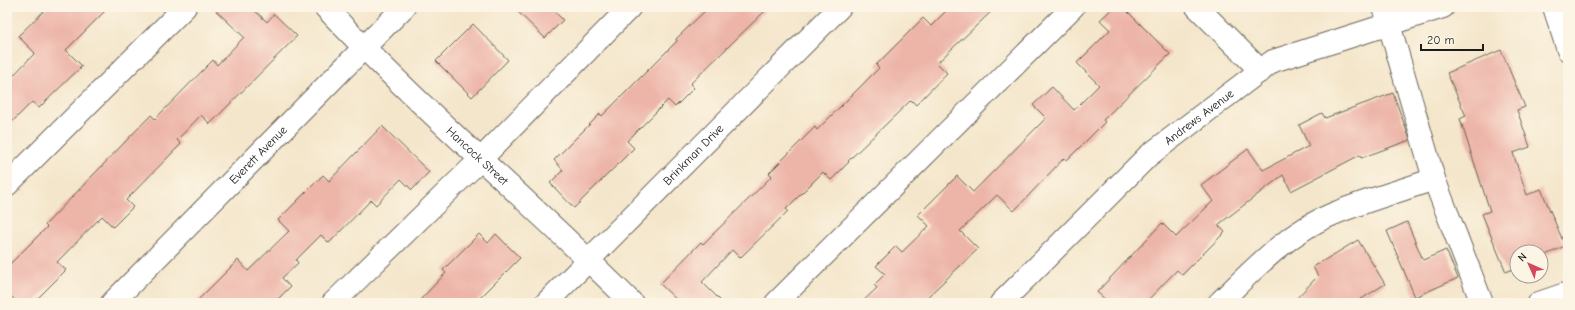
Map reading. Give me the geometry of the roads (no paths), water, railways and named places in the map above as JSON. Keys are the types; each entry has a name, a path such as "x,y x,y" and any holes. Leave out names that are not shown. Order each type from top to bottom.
{"street":[{"path":"7,185 185,7"},
{"name":"Hancock Street","path":"325,7 363,47 589,260 632,303"},
{"name":"Everett Avenue","path":"112,303 404,7"},
{"path":"333,303 481,158 630,7"},
{"name":"Brinkman Drive","path":"546,303 840,7"},
{"path":"776,303 1073,7"},
{"path":"1197,7 1261,70"},
{"name":"Andrews Avenue","path":"1001,303 1148,156 1273,61 1386,16 1443,7"},
{"path":"1554,7 1568,50"},
{"path":"1386,16 1434,179 1482,303"},
{"path":"1219,303 1264,259 1305,229 1333,214 1434,179"},
{"path":"1539,303 1568,293"}]}
